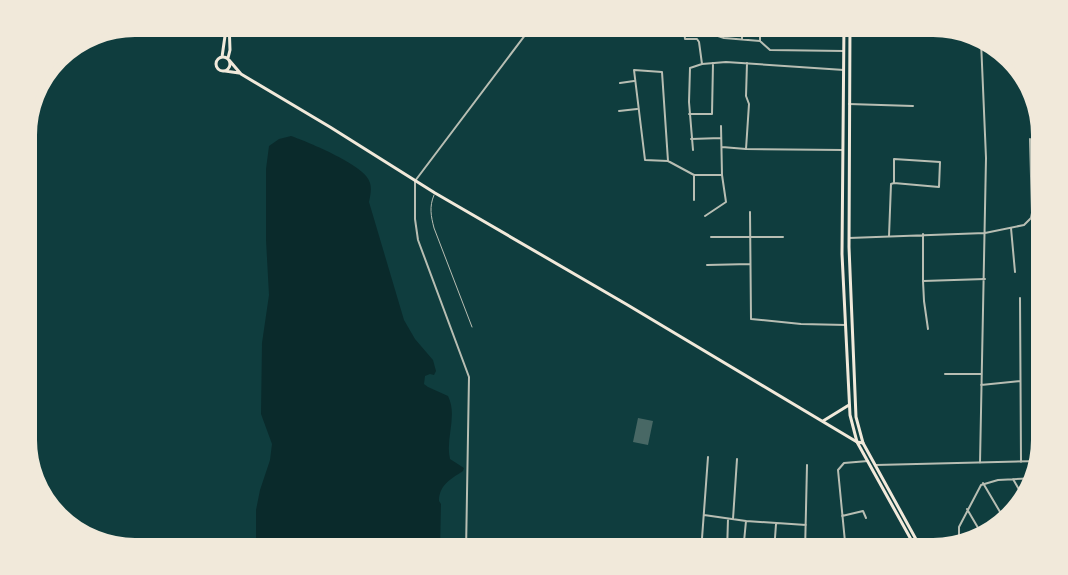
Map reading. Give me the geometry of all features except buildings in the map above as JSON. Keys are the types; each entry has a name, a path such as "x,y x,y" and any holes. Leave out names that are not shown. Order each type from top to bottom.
{"main road":[{"path":"226,33 222,57 218,59 216,65 219,70 241,74 330,127 415,182 862,443"},
{"path":"225,71 230,67 229,33"},
{"path":"844,33 842,254 851,425 857,442 913,542"},
{"path":"850,33 849,238 855,417 862,443 917,542"},
{"path":"844,51 849,51"},
{"path":"222,57 229,59 241,74"},
{"path":"823,421 854,403"}],"street":[{"path":"466,542 469,377 418,240 415,219 415,182 527,33"},
{"path":"684,33 685,39 697,39 699,42 702,64"},
{"path":"715,33 724,38 760,40"},
{"path":"742,33 742,39"},
{"path":"760,33 760,40 766,48 776,51 844,51"},
{"path":"980,463 986,158 981,45"},
{"path":"689,114 712,114 713,63"},
{"path":"693,150 689,114 690,68 713,63 747,63 844,70"},
{"path":"746,149 749,104 746,96 747,63"},
{"path":"668,161 662,72 634,70 645,160 668,161 694,176 722,175"},
{"path":"620,83 634,81"},
{"path":"849,104 912,106"},
{"path":"619,111 638,109"},
{"path":"705,216 726,202 722,175 721,126"},
{"path":"691,139 721,138"},
{"path":"849,238 985,233 1024,225 1031,218 1032,213 1030,139"},
{"path":"722,147 844,150"},
{"path":"889,236 891,184 894,183 895,159 940,162 939,188 894,183"},
{"path":"694,176 694,200"},
{"path":"750,212 751,319 801,324 846,324"},
{"path":"1011,228 1015,272"},
{"path":"923,234 924,301 928,328"},
{"path":"711,237 783,237"},
{"path":"707,265 750,264"},
{"path":"923,281 985,279"},
{"path":"1020,298 1021,462"},
{"path":"945,374 981,374"},
{"path":"981,385 1021,381"},
{"path":"702,542 708,457"},
{"path":"734,519 737,459"},
{"path":"845,542 838,480 839,466 844,463 868,461"},
{"path":"874,465 1033,461"},
{"path":"805,542 807,465"},
{"path":"1013,478 1021,492"},
{"path":"961,538 958,531 967,509 983,483 1028,478"},
{"path":"983,483 1002,515"},
{"path":"967,509 980,531"},
{"path":"842,516 863,511 866,518"},
{"path":"704,515 776,524 806,525"},
{"path":"727,542 728,518"},
{"path":"744,542 746,521"},
{"path":"775,542 776,524"}],"lane":[{"path":"435,193 430,204 430,213 472,327"}],"water":[{"path":"291,136 336,155 359,169 370,183 369,202 404,320 415,339 433,360 436,371 434,375 425,376 424,384 448,396 452,411 450,459 464,468 446,483 441,491 439,501 441,504 440,542 256,542 256,510 270,460 272,444 261,414 262,343 269,295 266,169 269,146 279,139"}]}
